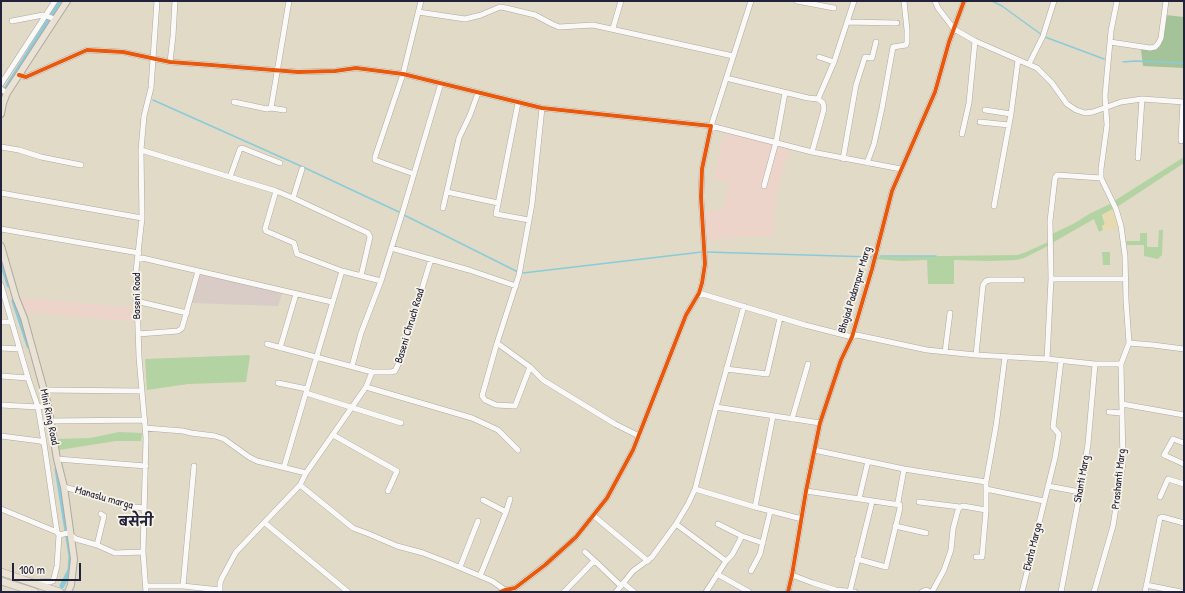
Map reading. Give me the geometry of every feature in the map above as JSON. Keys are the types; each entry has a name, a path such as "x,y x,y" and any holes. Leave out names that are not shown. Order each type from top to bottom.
{"highway":[{"path":"1,572 60,592"},
{"path":"1,581 30,591"}],"main road":[{"path":"1,114 7,93 19,75 51,17 67,1"},
{"name":"Mini Ring Road","path":"1,248 16,298 24,318 43,390 64,487 63,534 74,559 72,579 68,592"}],"street":[{"path":"1,84 51,17 55,1"},
{"name":"Baseni Road","path":"146,592 143,552 146,466 145,428 136,301 136,271 142,218 141,150 144,116 151,88 157,1"},
{"path":"170,62 175,1"},
{"path":"271,108 289,1"},
{"path":"414,174 375,160 375,157 403,74 421,1"},
{"path":"613,28 621,1"},
{"path":"300,485 353,528 397,546 423,553 492,581 502,591 517,590 576,537 594,516 615,486 639,436 688,310 699,293 705,264 701,197 702,169 711,126 750,1"},
{"path":"797,1 834,8"},
{"path":"818,100 834,62 854,1"},
{"path":"867,163 874,144 893,47 906,45 907,42 904,1"},
{"path":"935,1 938,8 954,29 975,41 1037,68 1052,82 1071,107 1085,113 1106,109 1120,102 1142,99 1183,102 1181,141"},
{"name":"Bhojad Padampur Marg","path":"788,592 820,423 841,360 852,337 872,269 889,200 935,92 964,1"},
{"path":"1029,64 1043,36 1054,1"},
{"path":"699,293 780,318 852,337 857,335 902,345 945,352 1095,364 1121,364 1129,344 1125,256 1121,226 1116,210 1101,178 1107,125 1105,96 1110,42 1117,1"},
{"path":"1110,42 1150,48 1155,47 1161,38 1166,1"},
{"path":"418,12 465,19 481,15 500,7 535,15 560,27 593,24 733,56"},
{"path":"12,20 51,17"},
{"path":"847,22 897,23"},
{"path":"962,134 969,103 975,41"},
{"path":"843,159 856,85 865,57 872,58 876,42"},
{"path":"19,75 26,77 87,50 123,52 170,62 278,71 320,72 356,68 403,74 542,108 711,126 812,152 901,170"},
{"path":"820,57 834,62"},
{"path":"994,206 1011,114 1018,60"},
{"path":"726,78 818,100 823,103 824,109 812,152"},
{"path":"352,366 363,327 381,281 441,83"},
{"path":"1,89 7,93"},
{"path":"443,208 460,138 478,93"},
{"path":"764,186 776,142 785,93"},
{"path":"1138,158 1142,99"},
{"path":"234,102 267,109 271,108 284,110"},
{"path":"518,103 496,214 529,220"},
{"path":"530,367 515,406 496,405 485,400 482,396 497,343 516,286 532,204 542,108"},
{"path":"985,110 1011,114"},
{"path":"980,122 1009,125"},
{"path":"1,147 19,150 42,157 81,164"},
{"path":"230,177 240,149 242,148 280,163"},
{"path":"141,150 276,191 368,233 370,237 361,276"},
{"path":"293,198 302,168"},
{"path":"1046,359 1051,279 1050,221 1055,178 1057,175 1101,178"},
{"path":"276,191 265,229 266,231 294,243 297,254 342,271 381,281"},
{"path":"447,192 498,203"},
{"path":"1,193 142,218"},
{"path":"1,229 138,255 198,271 332,302"},
{"path":"391,248 469,270 516,286"},
{"name":"Baseni Chruch Road","path":"372,372 396,371 431,259"},
{"path":"138,334 178,331 184,325 198,271"},
{"path":"284,467 342,271"},
{"path":"1051,279 1126,279"},
{"path":"976,355 983,285 986,281 990,280 1022,280"},
{"path":"1,285 28,378 39,407 44,443 63,534 53,581 42,581 39,584"},
{"path":"280,348 296,294"},
{"path":"136,301 187,313"},
{"path":"616,592 633,571 652,557 676,524 695,489 744,306"},
{"path":"945,352 950,313"},
{"path":"726,369 767,374 780,318"},
{"path":"1,322 12,322"},
{"path":"497,343 530,367 543,380 615,424 639,436"},
{"path":"146,586 183,586 220,590 222,578 236,552 300,485 306,473 366,387 372,372 267,344"},
{"path":"1129,344 1184,349"},
{"path":"1,348 20,349"},
{"path":"976,557 982,557 986,510 986,482 996,426 1005,357"},
{"name":"Ekata Marga","path":"1022,592 1054,463 1059,434 1053,427 1061,361"},
{"path":"792,418 808,364"},
{"name":"Shanti Marg","path":"1061,592 1088,444 1095,364"},
{"name":"Prashanti Marg","path":"1094,592 1113,526 1123,463 1121,364"},
{"path":"1,376 28,378"},
{"path":"278,383 400,423"},
{"path":"366,387 472,418 498,430 518,450"},
{"path":"43,390 142,390"},
{"path":"1,404 39,407 47,406"},
{"path":"1122,404 1184,415"},
{"path":"716,407 820,423"},
{"path":"1109,412 1122,413"},
{"path":"755,508 773,416"},
{"path":"50,421 144,420"},
{"path":"145,428 183,431 216,436 224,439 257,461 306,473"},
{"path":"333,435 397,471 388,491"},
{"path":"1,436 40,441 44,443"},
{"path":"1184,443 1173,439 1164,455 1184,464"},
{"path":"814,450 904,469 986,482"},
{"path":"57,459 146,466"},
{"path":"859,499 868,461"},
{"path":"183,586 194,466"},
{"path":"857,559 886,567 900,505 898,502 904,469"},
{"path":"1160,497 1168,479 1184,484"},
{"path":"1048,486 1080,492"},
{"name":"Manaslu marga","path":"64,487 111,500 124,506 144,508"},
{"path":"695,489 755,508 802,519"},
{"path":"986,489 1044,501"},
{"path":"806,491 900,505"},
{"path":"480,576 510,499"},
{"path":"483,500 506,512"},
{"path":"792,575 836,590 852,591 857,559 872,502"},
{"path":"919,502 960,507 963,506 986,510"},
{"path":"922,592 926,590 931,592 944,570 951,550 953,529 960,507"},
{"path":"1,509 76,539 98,545 115,553 143,552"},
{"path":"751,571 760,554 770,512"},
{"path":"98,545 104,516 101,514"},
{"path":"594,516 648,561"},
{"path":"1145,592 1160,518 1162,517 1184,523"},
{"path":"460,568 478,520"},
{"path":"265,523 348,592"},
{"path":"676,524 726,560"},
{"path":"718,524 742,536 763,543"},
{"path":"896,526 926,533"},
{"path":"706,592 726,560 732,555 742,536"},
{"path":"585,552 622,585 634,592"},
{"path":"564,592 592,562 596,562"},
{"path":"717,574 749,592"},
{"path":"1146,585 1181,592"}],"shaded area":[{"path":"725,131 790,147 775,199 773,237 736,237 708,241 705,211 723,210 728,183 713,179"},
{"path":"198,273 283,291 278,306 192,303"},
{"path":"19,298 131,307 131,321 24,312"}],"green space":[{"path":"1166,15 1184,17 1184,68 1143,66 1141,50 1156,49 1160,46"},
{"path":"1184,157 1184,163 1117,207 1114,201"},
{"path":"1110,204 1113,209 1102,215 1105,225 1102,226 1103,230 1099,232 1094,219 1052,243 1052,234"},
{"path":"1159,230 1163,230 1162,255 1158,259 1144,256 1144,245 1127,245 1126,241 1140,241 1140,233 1147,233 1147,247 1158,247"},
{"path":"1048,242 1048,246 1024,258 1016,260 954,260 954,284 928,284 927,260 901,261 876,259 877,257 1017,255"},
{"path":"1102,252 1110,252 1110,265 1103,265"},
{"path":"249,355 246,382 188,384 147,390 145,359"},
{"path":"119,432 142,433 141,441 116,441 59,450 54,439 90,438"}],"sand":[{"path":"1113,209 1120,228 1103,230 1102,226 1105,224 1102,215"}],"waterway":[{"path":"1,97 61,1"},
{"path":"992,1 1002,6 1042,35"},
{"path":"1045,37 1104,59"},
{"path":"1123,62 1184,63"},
{"path":"153,100 399,212"},
{"path":"404,215 518,272"},
{"path":"523,273 702,252"},
{"path":"706,252 872,257"},
{"path":"880,256 936,256"},
{"path":"1,260 9,285"},
{"path":"14,301 29,346"},
{"path":"57,469 71,556 70,570 62,586"}],"cycle path":[{"path":"788,592 820,423 841,360 852,337 872,269 892,191 935,92 949,42 964,1"},
{"path":"19,75 26,77 87,50 123,52 170,62 298,72 335,71 356,68 403,74 542,108 711,126 702,169 701,197 705,264 702,283 699,293 686,315 633,450 607,498 576,537 545,565 515,588 500,592"}],"district":[{"name":"बसेनी","path":"136,523"}]}
